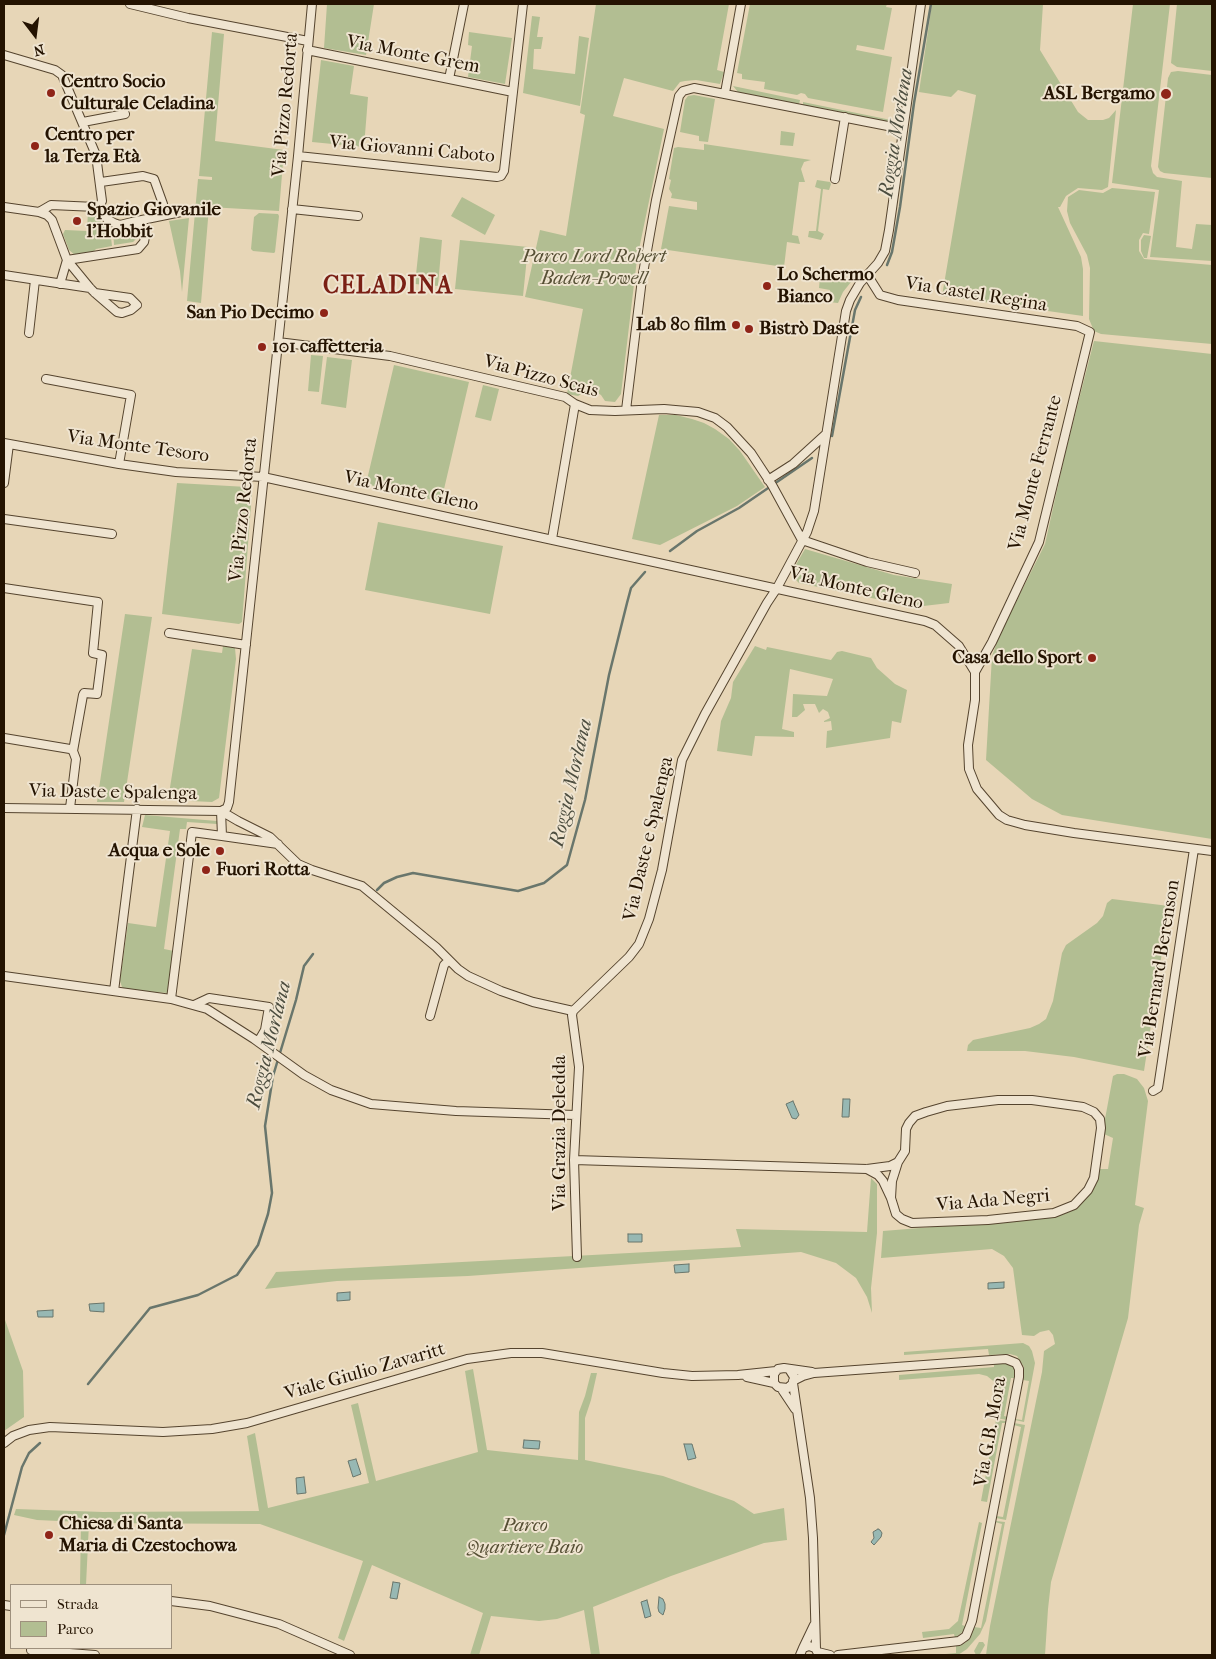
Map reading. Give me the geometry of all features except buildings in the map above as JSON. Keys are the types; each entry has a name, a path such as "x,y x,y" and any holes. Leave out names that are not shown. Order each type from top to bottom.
{"street":[{"path":"130,4 188,18 308,41"},
{"name":"Via Pizzo Redorta","path":"221,811 227,808 229,802 298,156 312,4"},
{"path":"450,79 464,4"},
{"name":"Via Giovanni Caboto","path":"298,156 497,178 501,176 504,165 522,4"},
{"path":"725,93 741,4"},
{"name":"Via Daste e Spalenga","path":"4,808 221,811 270,837 298,864 362,886 436,947 448,961 468,976 501,991 533,1002 573,1011 629,957 639,944 649,919 662,870 682,760 708,708 777,588 802,540 814,511 846,311 850,300 860,284 868,276 885,251 890,230 920,4"},
{"name":"Via Monte Grem","path":"307,50 512,92"},
{"path":"4,55 55,70 62,75 96,155 102,201 96,207"},
{"path":"626,410 642,279 670,132 679,96 683,91 694,88 725,93 903,129"},
{"path":"83,122 125,114"},
{"path":"835,180 845,117"},
{"path":"100,182 143,176 154,179 163,204"},
{"path":"40,212 51,205 96,207 108,219 120,225 180,212"},
{"path":"4,208 40,212 47,215 52,220 67,260 92,291 117,312 122,313 131,310 136,305 130,298 92,291 60,284 4,275"},
{"path":"292,209 358,216"},
{"path":"67,260 138,249 142,246 145,237 144,231 132,222"},
{"path":"60,284 67,260"},
{"name":"Via Castel Regina","path":"868,276 880,295 898,300 1077,326 1090,332"},
{"path":"29,332 35,280"},
{"name":"Via Monte Ferrante","path":"975,672 992,642 1039,542 1090,332"},
{"name":"Via Pizzo Scais","path":"278,342 390,356 565,397 590,410 664,409 698,412 715,418 727,427 746,447 770,482"},
{"path":"46,379 130,395 119,464"},
{"path":"552,540 576,404"},
{"path":"826,434 770,482 802,540 867,562 915,573"},
{"path":"4,483 7,443"},
{"name":"Via Monte Tesoro","path":"7,443 119,464 176,472 263,477"},
{"name":"Via Monte Gleno","path":"263,477 925,621 935,625 958,646 975,672"},
{"path":"4,519 112,534"},
{"path":"4,588 98,602 93,652 102,655 97,694 84,693 83,695 73,751 76,759 70,808"},
{"path":"169,633 246,645"},
{"path":"975,672 975,700 968,745 969,769 977,790 999,815 1017,823 1045,828 1212,851"},
{"path":"4,738 73,751"},
{"path":"114,991 137,809"},
{"name":"Via Daste e Spalenga","path":"171,999 192,832 222,836 221,811"},
{"path":"222,836 278,844"},
{"name":"Via Bernard Berenson","path":"1153,1091 1158,1088 1194,848"},
{"path":"430,1016 444,965 448,961"},
{"path":"4,976 171,999 207,1009 304,1075 331,1090 371,1104 456,1111 575,1115"},
{"path":"194,1005 210,998 269,1007 265,1030 258,1042"},
{"name":"Via Grazia Deledda","path":"573,1011 579,1067 574,1160 577,1256"},
{"name":"Via Ada Negri","path":"867,1169 878,1175 891,1198 896,1214 902,1220 912,1224 988,1220 1061,1211 1074,1205 1088,1190 1094,1178 1101,1128 1100,1119 1094,1112 1083,1106 1032,1100 998,1100 947,1106 926,1112 913,1118 906,1129 905,1152 898,1162 892,1181 891,1198"},
{"path":"574,1160 867,1169 890,1166 898,1162"},
{"name":"Viale Giulio Zavaritt","path":"4,1443 13,1436 29,1430 50,1427 163,1432 221,1428 256,1421 467,1359 511,1353 542,1353 662,1374 692,1376 738,1375 776,1371 781,1368 789,1369 793,1374 796,1411 810,1498 818,1652"},
{"name":"Via G.B. Mora","path":"793,1382 803,1376 814,1373 1006,1359 1016,1362 1019,1369 1019,1377 969,1629 966,1636 959,1641 848,1655"},
{"name":"Via G.B. Mora","path":"789,1369 808,1370 814,1373"},
{"path":"774,1383 773,1376 776,1371"},
{"name":"Viale Giulio Zavaritt","path":"738,1375 774,1383 781,1388 796,1411"},
{"path":"781,1388 788,1388 793,1382"},
{"path":"172,1601 210,1606 279,1624 350,1655"},
{"name":"Viale Giulio Zavaritt","path":"800,1653 816,1621"},
{"name":"Viale Giulio Zavaritt","path":"800,1653 809,1646 818,1652 830,1655"},
{"path":"31,1651 95,1655"},
{"path":"838,1655 848,1655"}],"green space":[{"path":"327,4 374,4 366,55 324,48"},
{"name":"Parco Lord Robert Baden-Powell","path":"596,4 729,4 717,70 724,72 720,84 696,80 685,81 680,82 673,91 624,78 613,116 664,129 637,259 621,394 615,402 605,401 601,395 594,391 585,392 578,396 567,394 583,309 525,297 540,230 566,236 585,115 580,113"},
{"path":"750,4 887,4 886,7 892,8 884,50 857,45 856,50 892,57 883,112 808,98 805,94 801,93 797,95 764,89 765,82 742,79 742,74 737,73"},
{"path":"932,4 1043,4 1040,50 1078,112 1088,120 1103,120 1109,118 1116,110 1108,187 1102,190 1078,188 1066,196 1060,207 1058,207 1081,257 1083,269 1083,316 942,296 976,95 958,90 951,97 919,92"},
{"path":"1133,4 1170,4 1151,166 1153,173 1157,177 1182,181 1176,247 1192,249 1196,224 1212,225 1212,261 1150,257 1159,190 1112,183"},
{"path":"1177,4 1212,4 1212,71 1177,67 1171,63"},
{"path":"532,16 540,17 537,37 543,37 541,49 534,49 533,69 575,74 579,36 589,38 580,106 523,93"},
{"path":"212,32 224,34 215,141 284,150 279,211 209,207 201,303 187,301 198,179 212,180 212,177 199,176"},
{"path":"469,32 512,38 505,84 468,77 472,46 468,45"},
{"path":"321,60 354,66 350,94 368,97 364,147 312,142"},
{"path":"1178,71 1212,75 1212,178 1164,173 1158,167 1168,78 1171,72"},
{"path":"733,86 800,100 799,104 738,92"},
{"path":"694,95 715,99 708,142 699,141 699,136 680,132 685,100 688,96"},
{"path":"803,102 891,120 886,122 803,105"},
{"path":"781,131 795,133 793,146 780,145"},
{"path":"704,144 811,160 804,162 801,169 805,182 799,182 792,235 798,236 800,244 787,242 784,267 661,249 669,206 697,210 697,202 671,198 672,194 669,189 671,180 669,179 674,148 704,150"},
{"path":"817,180 830,182 831,184 829,190 823,189 818,231 824,234 821,240 808,237 809,231 816,231 821,189 815,187"},
{"path":"1112,188 1155,192 1149,234 1143,233 1139,240 1139,251 1144,259 1212,265 1212,344 1101,334 1094,331 1089,319 1090,268 1087,255 1070,223 1067,211 1068,197 1079,190 1103,193"},
{"path":"462,197 495,215 485,235 451,216"},
{"path":"88,211 95,212 103,225 110,229 112,246 75,255 69,250 63,234 65,230 87,231"},
{"path":"259,213 278,214 279,216 274,253 253,251 251,249 254,217"},
{"path":"189,218 182,292 180,271 169,221"},
{"path":"133,226 138,236 133,242 114,245 113,230 121,231 121,228"},
{"path":"1144,235 1151,236 1147,258 1144,258 1141,251 1141,240"},
{"path":"420,237 442,240 438,286 415,284"},
{"path":"460,240 528,247 523,296 455,289"},
{"path":"820,277 851,282 843,292 838,303 829,302 830,290 819,288"},
{"path":"1094,341 1212,354 1212,839 1062,815 1032,799 986,760 992,656 1000,634 1045,544 1065,454"},
{"path":"311,355 323,356 319,392 308,391"},
{"path":"327,357 352,360 346,408 321,404"},
{"path":"394,365 469,382 441,502 366,484"},
{"path":"483,385 499,389 491,421 475,417"},
{"path":"659,415 676,415 692,419 715,429 729,439 740,451 765,487 737,506 660,545 632,539"},
{"path":"177,483 247,487 252,493 242,622 239,624 162,614"},
{"path":"378,522 503,546 490,614 365,590"},
{"path":"805,549 894,575 952,584 949,603 915,607 799,583 793,577 794,568"},
{"path":"125,614 152,617 124,802 97,802"},
{"path":"223,646 235,648 236,659 219,798 212,802 168,800 192,649 222,653"},
{"path":"755,646 766,650 767,647 831,660 837,652 842,651 871,658 877,668 895,684 907,690 901,723 892,721 890,738 826,748 827,731 832,730 831,721 824,722 830,718 828,712 823,709 819,713 815,704 803,704 805,710 797,717 792,717 793,694 827,696 833,679 790,669 782,729 794,732 794,737 755,736 752,756 717,751 721,721 731,698 733,682"},
{"path":"145,815 217,821 217,824 187,822 186,829 180,829 164,949 174,951 168,993 126,990 122,987 120,981 128,923 156,927 170,831 142,827"},
{"path":"1112,899 1169,906 1144,1071 1074,1057 1025,1051 967,1051 968,1045 973,1040 1030,1028 1046,1019 1053,1001 1062,953 1066,945 1097,923 1103,916 1107,903"},
{"path":"1124,1074 1137,1079 1144,1088 1148,1101 1135,1205 1144,1208 1139,1225 1128,1318 1051,1582 1045,1655 986,1655 990,1626 1042,1372 1044,1351 1055,1344 1053,1335 1049,1330 1034,1336 1022,1335 1013,1268 1004,1256 992,1249 881,1258 883,1231 1055,1217 1071,1211 1086,1199 1096,1183 1099,1169 1108,1169 1113,1138 1104,1134 1105,1119 1113,1076"},
{"path":"871,1178 877,1184 877,1233 871,1288 872,1313 867,1297 856,1278 836,1263 801,1252 468,1276 337,1281 265,1289 276,1272 741,1247 736,1229 867,1232"},
{"path":"4,1317 23,1371 24,1417 4,1431"},
{"path":"1023,1343 1029,1346 1032,1351 1035,1363 1024,1422 1015,1419 1022,1420 1029,1381 1023,1380 1024,1367 1017,1356 1010,1354 989,1355 988,1349 904,1355 904,1352"},
{"path":"1008,1363 1014,1368 1015,1374 1014,1378 1011,1378 1004,1416 1008,1417 1007,1420 996,1418 1000,1390 997,1384 987,1376 979,1374 899,1380 899,1375 994,1367 994,1364"},
{"name":"Parco Quartiere Baio","path":"473,1369 487,1450 578,1460 579,1412 591,1373 597,1373 585,1418 585,1460 663,1476 734,1501 754,1514 784,1508 787,1540 764,1543 671,1576 593,1607 600,1655 591,1655 584,1610 557,1619 539,1621 491,1616 479,1655 470,1655 483,1613 372,1565 344,1641 338,1638 363,1561 260,1524 89,1523 86,1584 80,1584 81,1522 37,1520 14,1515 16,1509 103,1512 259,1511 247,1436 255,1433 268,1508 369,1483 351,1405 358,1403 376,1481 478,1452 465,1371"},
{"path":"996,1420 1006,1421 1002,1423 987,1502 981,1501"},
{"path":"1014,1423 1025,1425 1006,1520 996,1518 996,1516 1003,1517 1021,1427 1014,1425"},
{"path":"996,1521 1005,1522 986,1621 980,1634 967,1649 958,1655 935,1655 956,1653 956,1646 965,1643 970,1638 974,1627 981,1628 1002,1524"},
{"path":"979,1522 982,1523 962,1625 965,1626 964,1631 955,1638 954,1634 923,1638 922,1632 949,1629 958,1621"},
{"path":"979,1642 983,1642 985,1645 980,1654 976,1655 974,1651"}],"water":[{"path":"843,1099 850,1099 849,1117 842,1117"},
{"path":"793,1101 799,1115 796,1119 792,1118 786,1104"},
{"path":"628,1234 642,1234 642,1242 628,1242"},
{"path":"689,1264 689,1272 675,1273 674,1265"},
{"path":"1004,1282 1004,1288 988,1289 988,1283"},
{"path":"350,1292 350,1300 337,1301 337,1293"},
{"path":"104,1303 104,1312 90,1311 89,1304"},
{"path":"53,1310 53,1317 38,1317 37,1311"},
{"path":"524,1440 540,1441 539,1449 523,1448"},
{"path":"684,1444 692,1444 696,1458 688,1460"},
{"path":"356,1459 361,1474 353,1477 348,1461"},
{"path":"304,1477 306,1493 297,1494 296,1478"},
{"path":"878,1529 882,1533 881,1537 874,1545 871,1542 874,1538 873,1532"},
{"path":"393,1582 400,1583 397,1599 390,1598"},
{"path":"659,1597 663,1599 665,1604 663,1615 659,1612 658,1608"},
{"path":"647,1600 651,1616 645,1618 641,1602"}],"waterway":[{"name":"Roggia Morlana","path":"887,265 892,252 900,207 914,103 931,4"},
{"name":"Roggia Morlana","path":"832,436 855,310 861,297"},
{"name":"Roggia Morlana","path":"670,551 697,531 739,508 812,458"},
{"name":"Roggia Morlana","path":"377,890 384,883 413,873 518,891 544,883 567,865 585,800 609,675 627,603 631,588 645,572"},
{"name":"Roggia Morlana","path":"88,1384 150,1308 198,1295 237,1275 258,1245 268,1214 272,1193 265,1126 273,1076 296,1000 304,966 313,954"},
{"name":"Roggia Morlana","path":"4,1535 22,1467 29,1453 40,1443"}],"place":[{"name":"Centro Socio Culturale Celadina","path":"51,93"},
{"name":"ASL Bergamo","path":"1166,94"},
{"name":"Centro per la Terza Età","path":"35,146"},
{"name":"Spazio Giovanile l'Hobbit","path":"77,221"},
{"name":"Lo Schermo Bianco","path":"767,286"},
{"name":"San Pio Decimo","path":"324,313"},
{"name":"Lab 80 film","path":"736,325"},
{"name":"Bistrò Daste","path":"749,329"},
{"name":"101 caffetteria","path":"262,347"},
{"name":"Casa dello Sport","path":"1092,658"},
{"name":"Acqua e Sole","path":"220,851"},
{"name":"Fuori Rotta","path":"206,870"},
{"name":"Chiesa di Santa Maria di Czestochowa","path":"49,1535"}],"district":[{"name":"CELADINA","path":"388,287"}]}
